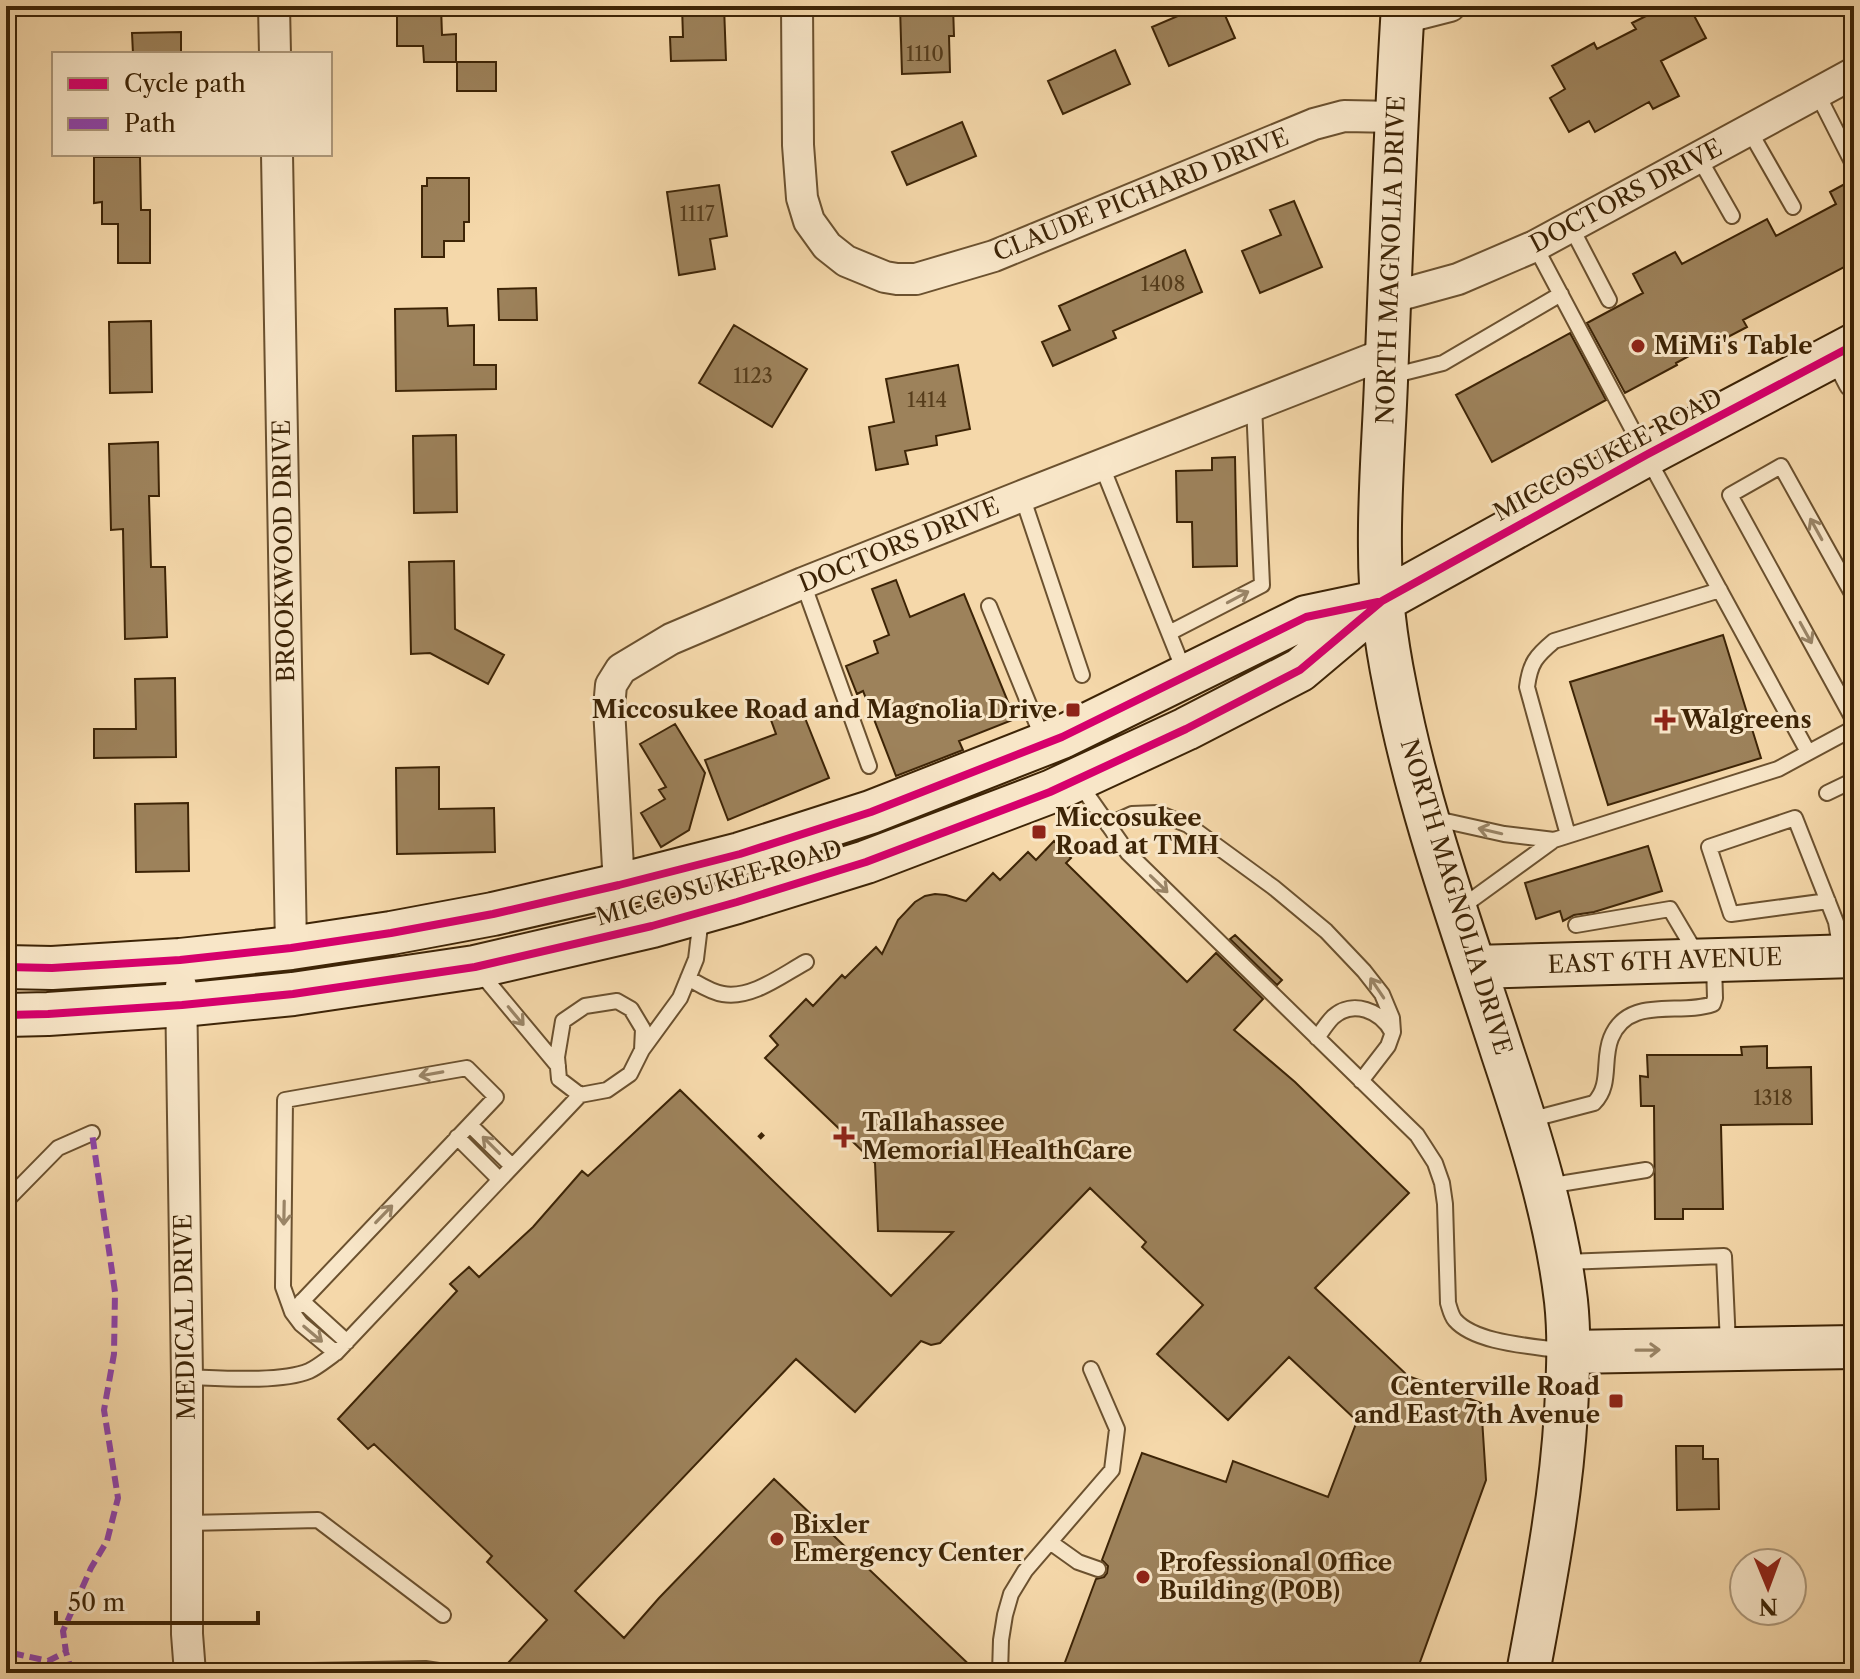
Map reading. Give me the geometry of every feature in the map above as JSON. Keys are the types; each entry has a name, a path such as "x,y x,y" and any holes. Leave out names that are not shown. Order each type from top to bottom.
{"street":[{"path":"274,6 275,52"},
{"name":"CLAUDE PICHARD DRIVE","path":"797,6 798,145 802,198 809,221 827,246 846,261 885,277 916,279 994,256 1314,124 1344,116 1397,117"},
{"path":"1403,12 1450,6"},
{"name":"NORTH MAGNOLIA DRIVE","path":"1403,12 1380,549 1382,601 1395,686 1428,817 1455,912 1545,1187 1566,1302 1570,1352 1556,1517 1528,1673"},
{"name":"DOCTORS DRIVE","path":"1389,298 1458,279 1535,246 1854,73"},
{"name":"BROOKWOOD DRIVE","path":"277,156 291,948"},
{"name":"MICCOSUKEE ROAD","path":"6,1015 182,1005 293,994 475,967 652,926 866,862 1050,792 1186,729 1300,670 1382,601 1646,455 1849,360"},
{"name":"DOCTORS DRIVE","path":"619,885 609,708 611,685 621,669 671,639 1101,464 1254,405 1387,365"},
{"name":"MICCOSUKEE ROAD","path":"6,967 52,968 180,960 391,933 619,885 740,854 871,812 1045,743 1306,617 1382,601"},
{"path":"416,975 449,952 591,922 611,906 619,885"},
{"name":"MEDICAL DRIVE","path":"180,960 187,1377 187,1634 190,1673"},
{"name":"EAST 6TH AVENUE","path":"1475,967 1707,960 1851,965"},
{"path":"1570,1352 1854,1347"}],"lane":[{"path":"1817,93 1852,162"},
{"path":"1749,130 1793,207"},
{"path":"1699,158 1732,216"},
{"path":"1571,227 1609,300"},
{"path":"1535,246 1808,752"},
{"path":"1387,365 1443,363 1561,294"},
{"path":"1169,633 1262,585 1254,405"},
{"path":"1101,464 1186,677"},
{"path":"1854,597 1781,466 1730,495 1854,721"},
{"path":"1022,496 1082,675"},
{"path":"803,583 869,766"},
{"path":"1561,838 1527,687 1530,668 1539,654 1554,641 1720,590"},
{"path":"989,606 1045,743"},
{"path":"1455,912 1561,838 1778,769 1854,728"},
{"path":"1076,779 1128,853 1417,1135 1435,1163 1442,1183 1448,1303 1452,1317 1474,1334 1570,1352"},
{"path":"1827,793 1854,780"},
{"path":"1108,825 1132,814 1158,813 1188,825 1273,887 1326,931 1382,994 1392,1018 1393,1032 1388,1046 1361,1081"},
{"path":"1428,817 1504,834 1561,838"},
{"path":"1828,901 1731,914 1709,847 1795,818 1828,901 1851,965"},
{"path":"1525,1121 1594,1103 1605,1085 1610,1039 1621,1022 1634,1013 1652,1008 1703,1007 1713,1004 1715,998 1707,960 1670,909 1576,925"},
{"path":"187,1377 279,1377 308,1371 336,1353 580,1095 607,1090 630,1074 642,1050 680,998 696,959 701,912"},
{"path":"688,978 707,989 727,995 753,991 806,962"},
{"path":"475,967 558,1066"},
{"path":"580,1095 559,1079 557,1057 563,1021 585,1006 617,1001 631,1009 643,1029 642,1050"},
{"path":"1317,1038 1334,1016 1346,1009 1369,1009 1388,1023 1393,1032"},
{"path":"297,1306 496,1097 467,1068 285,1100 283,1287 297,1306 347,1342"},
{"path":"470,1125 512,1166"},
{"path":"6,1201 58,1148 92,1133"},
{"path":"457,1137 499,1179"},
{"path":"1545,1187 1646,1170"},
{"path":"1560,1263 1724,1256 1728,1349"},
{"path":"297,1306 301,1324 336,1353"},
{"path":"1000,1673 1005,1615 1011,1594 1025,1571 1112,1470 1117,1429 1091,1369"},
{"path":"187,1523 318,1520 443,1615"},
{"path":"1050,1542 1078,1562 1098,1569"},
{"path":"203,1673 425,1669 452,1673"}],"path":[{"path":"759,1138 765,1132"}],"building":[{"path":"397,6 441,6 442,35 456,34 456,62 424,62 423,46 397,46"},
{"path":"682,6 724,6 726,60 671,61 670,37 683,37"},
{"path":"900,6 953,6 954,36 949,36 950,72 902,74"},
{"path":"1201,6 1221,6 1235,38 1169,66 1152,27"},
{"path":"1666,6 1689,6 1706,38 1661,61 1679,96 1653,109 1649,102 1595,132 1589,121 1569,132 1550,98 1565,89 1552,66 1594,43 1597,49 1636,29 1632,23"},
{"path":"181,32 181,52 133,52 132,33"},
{"path":"1115,50 1130,84 1063,114 1048,81"},
{"path":"457,62 496,62 496,91 457,91"},
{"path":"962,122 976,156 907,185 892,152"},
{"path":"94,157 140,157 141,210 150,210 150,263 118,263 118,224 102,224 102,202 94,203"},
{"path":"427,178 469,178 469,222 464,222 464,241 444,241 444,257 422,257 422,186 427,186"},
{"path":"1854,179 1854,262 1743,320 1747,327 1688,354 1677,365 1625,393 1587,323 1643,293 1633,274 1675,252 1682,264 1767,219 1776,236 1836,204 1830,192"},
{"path":"719,185 727,236 710,239 715,269 679,275 667,192"},
{"path":"1294,201 1322,267 1260,293 1242,251 1281,235 1270,210"},
{"path":"1185,250 1202,292 1113,331 1116,338 1053,366 1042,342 1070,330 1059,306"},
{"path":"536,288 537,320 499,320 498,289"},
{"path":"447,308 448,326 474,325 474,365 496,365 496,389 396,391 395,309"},
{"path":"151,321 152,392 110,393 109,322"},
{"path":"734,325 807,369 772,427 699,383"},
{"path":"1570,333 1606,400 1492,462 1456,395"},
{"path":"958,365 970,429 936,436 937,445 905,451 908,464 876,470 869,427 894,422 886,379"},
{"path":"456,435 457,512 414,513 413,436"},
{"path":"158,442 159,496 149,496 151,567 165,567 167,637 125,639 123,529 111,530 109,444"},
{"path":"1235,457 1237,566 1193,567 1192,522 1177,522 1176,471 1212,470 1212,458"},
{"path":"454,561 455,629 504,655 488,684 430,653 411,654 409,562"},
{"path":"896,580 910,617 964,594 1015,719 959,741 963,750 896,776 863,691 857,694 846,666 878,653 874,641 889,635 872,589"},
{"name":"Walgreens","path":"1723,635 1761,758 1608,805 1570,682"},
{"path":"175,678 176,757 94,758 94,729 136,729 135,679"},
{"path":"801,708 829,778 728,820 705,760 776,734 771,720"},
{"path":"675,724 705,773 689,830 661,847 641,813 665,799 659,790 666,787 640,744"},
{"path":"439,767 439,809 494,808 495,852 397,854 396,768"},
{"path":"188,803 189,871 136,872 135,804"},
{"path":"1054,841 1071,858 1066,863 1187,982 1216,953 1263,999 1234,1030 1295,1082 1409,1193 1315,1288 1408,1376 1481,1403 1486,1480 1416,1673 1061,1673 1096,1579 1107,1573 1108,1566 1102,1560 1142,1453 1226,1482 1233,1461 1328,1497 1357,1421 1289,1357 1228,1420 1157,1354 1203,1305 1142,1247 1146,1242 1090,1188 940,1343 931,1345 921,1341 855,1412 796,1359 575,1591 624,1638 774,1479 978,1673 499,1673 547,1620 487,1562 492,1556 374,1444 368,1449 338,1419 457,1291 450,1284 469,1267 479,1277 533,1227 582,1171 588,1176 680,1090 891,1296 953,1232 878,1231 875,1163 765,1058 778,1045 770,1036 806,999 813,1006 842,975 845,978 876,947 882,954 898,920 915,902 935,894 966,901 993,873 1000,880 1028,852 1036,860"},
{"path":"1648,846 1662,891 1574,915 1563,921 1560,911 1536,919 1525,883"},
{"path":"1235,935 1282,980 1277,985 1230,939"},
{"path":"1767,1046 1767,1068 1811,1067 1812,1124 1721,1125 1723,1209 1683,1209 1683,1219 1655,1219 1654,1106 1641,1106 1640,1076 1648,1077 1647,1055 1742,1055 1741,1047"},
{"path":"1676,1446 1703,1446 1703,1459 1718,1459 1719,1509 1677,1510"}],"marked path":[{"path":"72,1673 63,1631 91,1568 107,1541 118,1498 104,1410 114,1354 115,1292 92,1133"},
{"path":"12,1653 48,1661 66,1652"}],"cycle path":[{"path":"6,1015 182,1005 293,994 475,967 652,926 866,862 1050,792 1186,729 1300,670 1382,601 1646,455 1854,345"},
{"path":"6,967 52,968 180,960 391,933 493,914 740,854 871,812 1062,737 1306,617 1378,602"}],"place":[{"name":"MiMi's Table","path":"1638,346"},
{"name":"Miccosukee Road and Magnolia Drive","path":"1073,710"},
{"name":"Walgreens","path":"1665,720"},
{"name":"Miccosukee Road at TMH","path":"1039,832"},
{"name":"Tallahassee Memorial HealthCare","path":"844,1137"},
{"name":"Centerville Road and East 7th Avenue","path":"1616,1401"},
{"name":"Bixler Emergency Center","path":"777,1539"},
{"name":"Professional Office Building (POB)","path":"1143,1577"}]}
